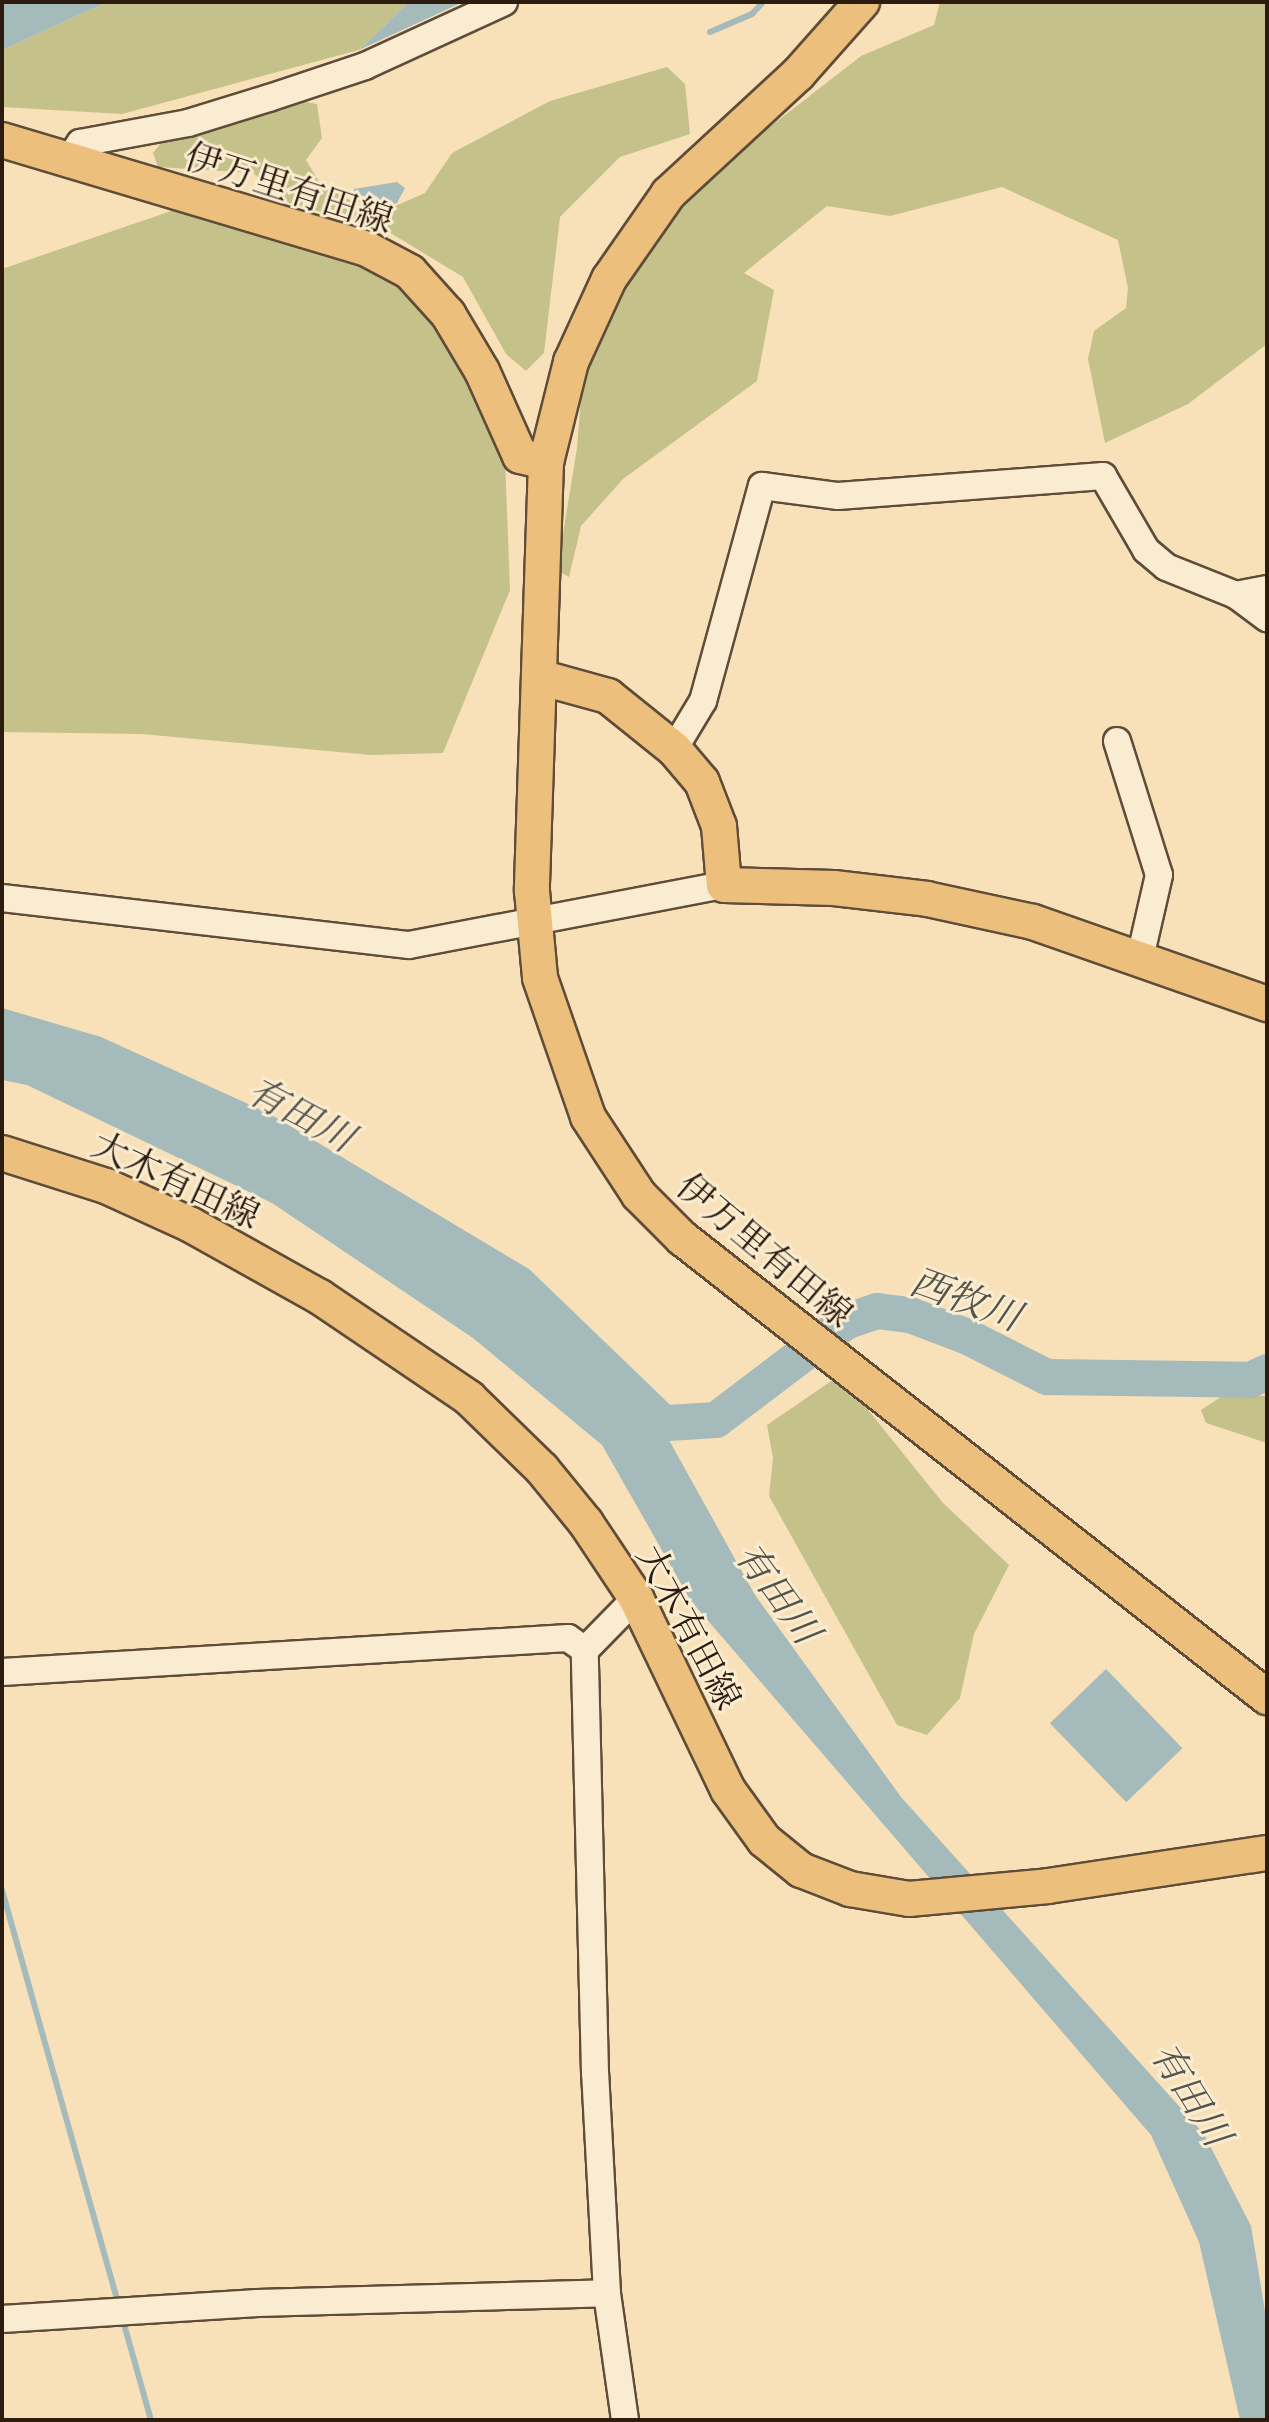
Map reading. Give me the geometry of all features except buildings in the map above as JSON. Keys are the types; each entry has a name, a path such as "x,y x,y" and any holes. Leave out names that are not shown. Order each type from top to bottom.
{"main road":[{"name":"伊万里有田線","path":"862,2 798,74 669,193 637,235 587,322 557,409 546,462 539,677 534,923 540,978 567,1069 612,1156 639,1195 682,1238 852,1375 1267,1697"},
{"name":"伊万里有田線","path":"2,140 367,249 410,272 448,314 482,371 520,456 546,462"},
{"path":"539,677 608,696 674,749 702,782 719,826 724,885 834,888 927,899 1033,922 1267,1004"},
{"name":"大木有田線","path":"2,1153 106,1186 191,1225 320,1297 469,1398 542,1469 636,1598 728,1790 764,1840 801,1870 850,1889 909,1899 1267,1853"}],"street":[{"path":"68,161 80,143 188,123 269,98 365,66 504,2"},
{"path":"674,749 703,701 762,486 838,496 1103,476 1146,550 1166,567 1236,595 1267,618"},
{"path":"1236,595 1267,589"},
{"path":"1117,741 1159,875 1140,958"},
{"path":"2,898 409,945 724,885"},
{"path":"625,2420 607,2293 595,2073 585,1650 636,1598"},
{"path":"2,1672 568,1638 585,1650"},
{"path":"2,2319 257,2303 607,2293"}],"shaded area":[{"path":"2,2 107,2 2,50"},
{"path":"107,2 409,2 359,50 122,114 2,107 2,50"},
{"path":"409,2 463,2 359,50"},
{"path":"940,2 1267,2 1267,344 1188,404 1105,443 1088,359 1094,331 1126,308 1128,288 1118,240 1002,187 890,216 827,206 744,273 774,290 757,381 623,479 581,526 569,577 557,570 577,448 583,373 637,258 713,171 861,56 934,25"},
{"path":"667,67 685,84 690,134 620,157 560,217 544,353 526,371 506,354 463,277 384,229 289,203 253,173 158,167 153,153 165,138 293,100 317,104 322,138 306,160 321,185 377,214 425,193 452,153 550,101"},
{"path":"397,182 405,188 397,203 377,210 353,199 354,189"},
{"path":"180,208 350,250 404,284 468,365 505,459 510,590 443,753 371,755 142,734 2,732 2,269"},
{"path":"2,1008 101,1037 270,1114 529,1269 687,1421 669,1440 755,1595 901,1797 1204,2134 1251,2226 1267,2323 1267,2420 1240,2420 1199,2242 1151,2135 691,1601 602,1445 473,1338 272,1203 27,1085 2,1080"},
{"path":"840,1375 943,1503 1009,1565 974,1634 960,1698 927,1735 897,1725 769,1496 773,1458 767,1425"},
{"path":"1225,1394 1267,1396 1267,1443 1206,1423 1201,1410"},
{"path":"1106,1669 1182,1748 1126,1802 1050,1723"}],"waterway":[{"path":"710,32 752,14 763,2"},
{"name":"西牧川","path":"636,1425 716,1420 845,1322 877,1311 910,1315 968,1337 1047,1377 1250,1380 1267,1372"},
{"path":"2,1890 119,2307"},
{"path":"122,2317 151,2420"}],"water label":[{"name":"有田川","path":"301,1114"},
{"name":"有田川","path":"778,1593"},
{"name":"有田川","path":"1191,2094"}]}
